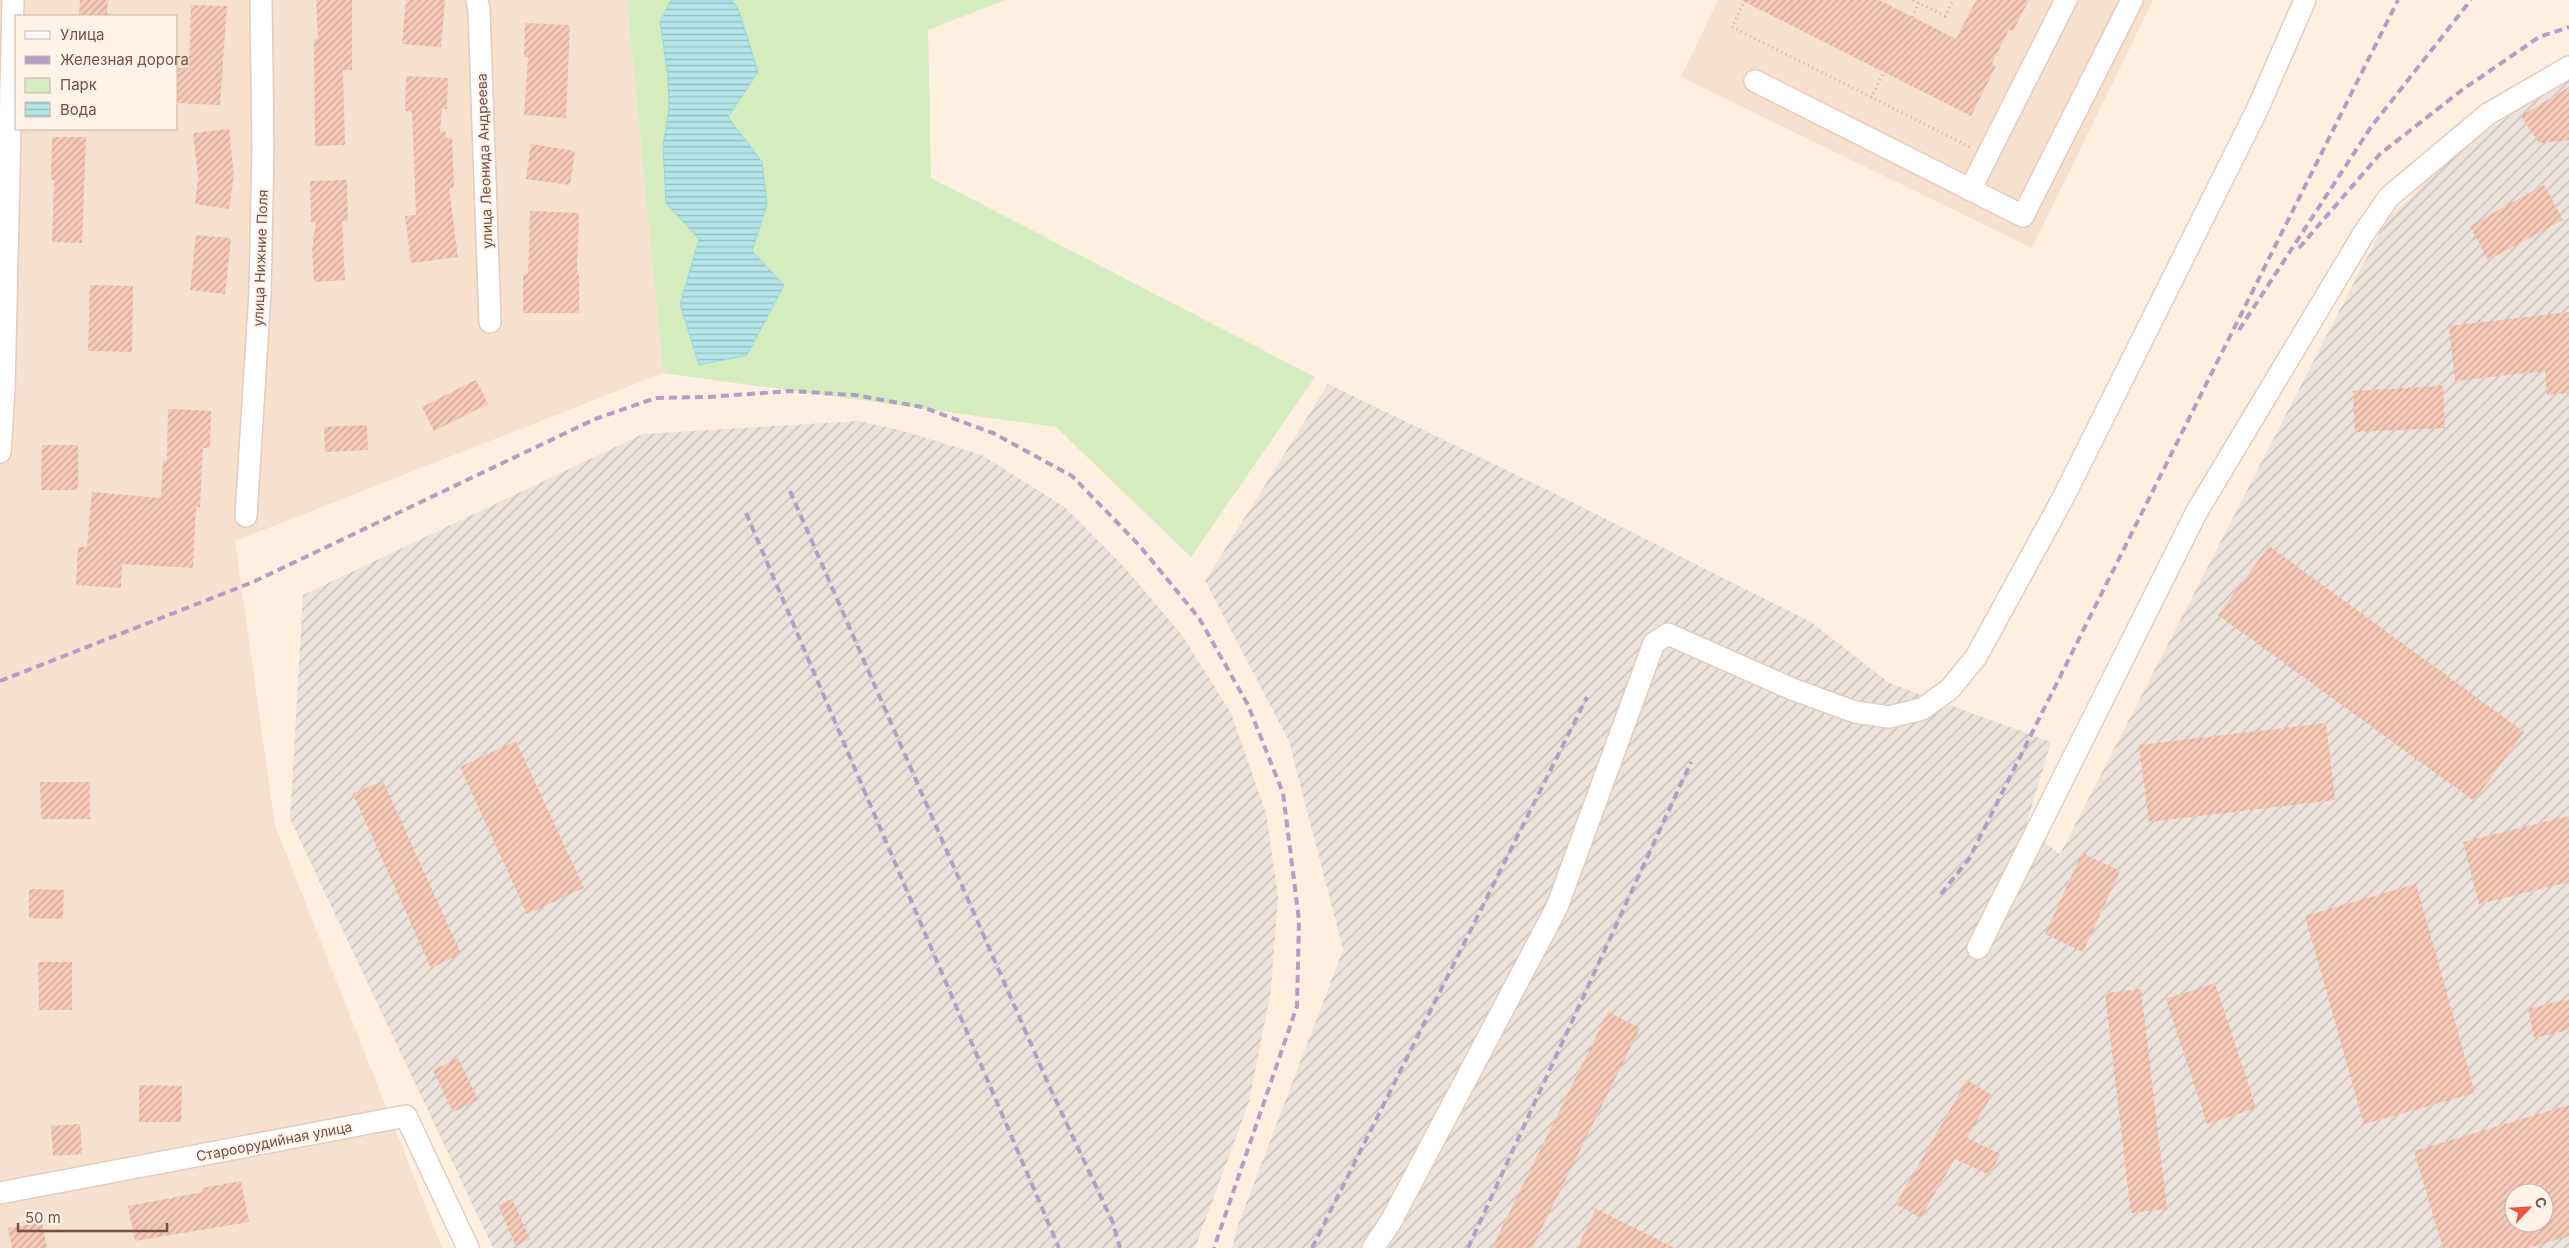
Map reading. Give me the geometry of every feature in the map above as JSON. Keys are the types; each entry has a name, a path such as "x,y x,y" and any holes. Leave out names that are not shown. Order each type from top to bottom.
{"street":[{"path":"0,452 13,0"},
{"name":"улица Нижние Поля","path":"246,516 260,292 263,148 261,0"},
{"name":"улица Леонида Андреева","path":"477,0 479,10 490,322"},
{"path":"1970,190 2066,0"},
{"path":"1755,81 2024,216 2132,0"},
{"path":"1374,1248 1390,1223 1557,907 1654,643 1668,634 1792,689 1855,712 1889,718 1922,709 1950,689 1976,657 2062,500 2257,110 2305,0"},
{"path":"1978,948 2196,513 2364,233 2389,197 2488,114 2569,67"},
{"name":"Староорудийная улица","path":"0,1194 406,1116 468,1248"}],"path":[{"path":"1745,0 1732,27 1987,156"},
{"path":"1913,0 1945,16 1953,0"},
{"path":"1912,17 1919,3"},
{"path":"1871,98 1884,72"}],"shaded area":[{"path":"0,0 627,0 663,373 235,541 275,826 442,1248 0,1248"},
{"path":"1718,0 2153,0 2032,248 1681,77"},
{"path":"2569,77 2569,1248 1232,1248 1238,1225 1343,950 1289,741 1205,581 1328,384 1556,494 1811,622 1889,683 2051,742 2025,829 2060,854 2386,220 2465,145"},
{"path":"859,421 903,431 982,455 1066,508 1126,569 1182,635 1231,713 1266,813 1278,896 1271,990 1249,1102 1195,1248 493,1248 290,819 303,595 643,434"}],"green space":[{"path":"627,0 1005,0 928,30 931,178 1315,377 1191,557 1056,427 663,373"}],"water":[{"path":"671,0 732,0 739,11 758,72 728,117 762,162 767,204 752,251 784,285 747,355 699,365 680,304 699,239 666,203 663,145 669,110 668,76 660,22"}],"building":[{"path":"80,0 108,0 107,15 79,15"},
{"path":"316,0 352,0 352,70 343,70 345,145 315,146 314,39 318,39"},
{"path":"406,0 445,0 441,47 402,44"},
{"path":"1741,0 1879,0 1956,39 1976,0 2029,0 2013,31 2009,29 1992,64 1996,66 1971,116"},
{"path":"191,5 227,6 220,105 178,103 178,68 189,68"},
{"path":"525,23 570,25 566,118 524,115 528,57 524,57"},
{"path":"406,76 448,78 447,109 442,109 440,131 446,132 446,138 452,138 454,188 449,188 458,257 411,263 405,216 416,215 412,112 405,111"},
{"path":"2569,87 2569,140 2539,143 2521,116"},
{"path":"229,129 234,176 229,209 195,204 198,177 193,133"},
{"path":"52,137 86,137 82,243 52,242 54,180 51,180"},
{"path":"531,144 575,151 570,185 526,179"},
{"path":"347,180 348,221 342,221 345,280 314,282 312,249 316,222 311,222 310,181"},
{"path":"2544,185 2563,220 2488,260 2470,226"},
{"path":"530,211 579,213 577,274 579,274 579,313 523,313 523,274 528,274"},
{"path":"196,235 231,238 225,294 190,290"},
{"path":"90,285 133,286 132,352 88,351"},
{"path":"2569,312 2569,393 2547,395 2545,371 2455,381 2449,326"},
{"path":"476,380 488,404 434,431 422,407"},
{"path":"2443,386 2445,428 2355,432 2353,391"},
{"path":"168,409 211,411 210,448 203,448 200,507 196,507 193,568 122,564 121,588 76,585 78,547 87,547 92,492 161,498 163,460 167,460"},
{"path":"367,425 368,450 325,452 324,427"},
{"path":"42,445 78,445 78,490 41,490"},
{"path":"2269,546 2524,732 2474,801 2218,615"},
{"path":"2326,723 2335,800 2149,822 2139,745"},
{"path":"516,741 584,888 527,914 460,767"},
{"path":"383,781 461,954 431,968 353,794"},
{"path":"40,782 90,782 90,819 41,819"},
{"path":"2569,816 2569,882 2479,904 2463,842"},
{"path":"2082,853 2120,871 2083,952 2045,934"},
{"path":"2416,884 2475,1093 2364,1124 2305,916"},
{"path":"29,889 64,890 63,919 29,918"},
{"path":"38,962 72,962 72,1010 39,1010"},
{"path":"2215,983 2256,1108 2207,1124 2166,999"},
{"path":"2141,989 2167,1209 2131,1213 2105,993"},
{"path":"2569,999 2569,1030 2534,1038 2528,1009"},
{"path":"1608,1012 1640,1028 1532,1248 1492,1248"},
{"path":"458,1058 478,1100 453,1112 433,1070"},
{"path":"1967,1080 1992,1095 1967,1138 2000,1154 1990,1175 1955,1159 1920,1218 1896,1204"},
{"path":"139,1085 182,1086 181,1122 139,1122"},
{"path":"2569,1105 2569,1236 2528,1248 2443,1248 2414,1151"},
{"path":"80,1124 82,1154 53,1156 51,1126"},
{"path":"241,1181 249,1222 135,1241 128,1206 203,1192 202,1188"},
{"path":"512,1199 530,1239 516,1246 498,1205"},
{"path":"1596,1209 1675,1248 1577,1248"},
{"path":"42,1222 47,1248 12,1248 8,1228"}],"railway":[{"path":"1941,894 1969,859 2398,0"},
{"path":"2239,330 2371,127 2471,0"},
{"path":"2299,248 2380,154 2462,90 2539,37 2569,27"},
{"path":"0,681 253,582 595,419 656,398 708,397 790,391 855,395 922,407 993,433 1072,476 1139,545 1199,618 1248,705 1283,793 1299,920 1297,1006 1214,1248"},
{"path":"790,491 1051,1090 1113,1223 1120,1248"},
{"path":"746,513 1059,1248"},
{"path":"1312,1248 1587,697"},
{"path":"1468,1248 1691,762"}]}
